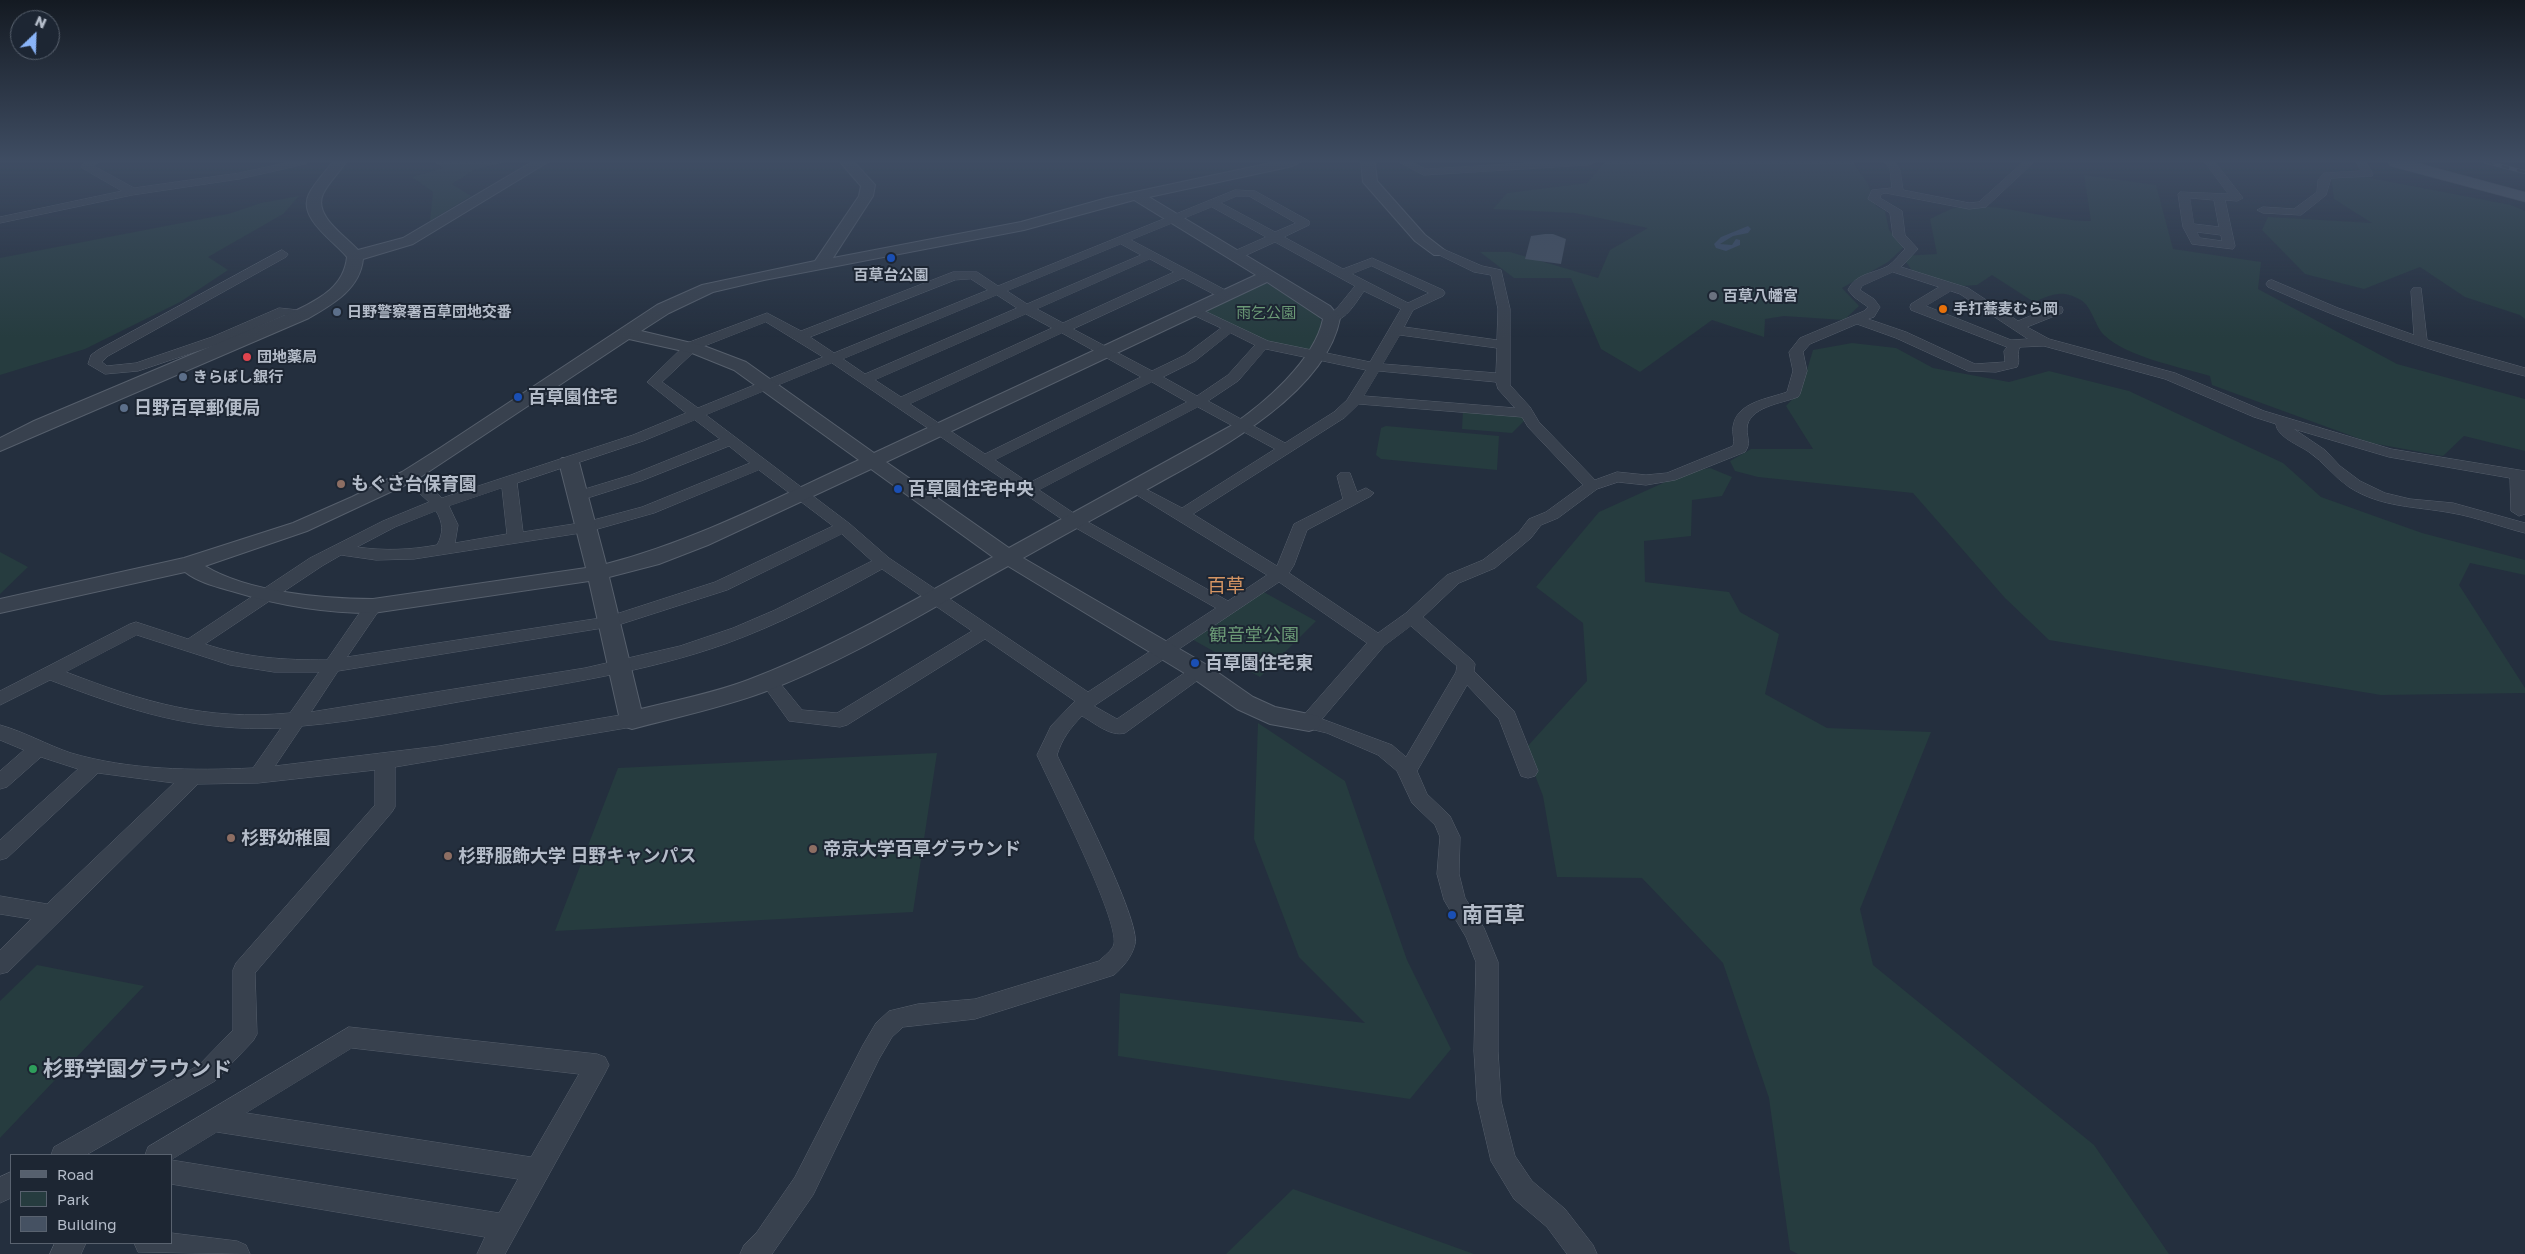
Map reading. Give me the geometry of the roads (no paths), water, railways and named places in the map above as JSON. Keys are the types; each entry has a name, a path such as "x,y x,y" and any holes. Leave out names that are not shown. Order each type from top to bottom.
{"street":[{"path":"0,445 41,425 303,314 326,301 345,286 355,268 355,256 321,221"},
{"path":"355,256 408,241 442,221"},
{"path":"820,265 850,221"},
{"path":"0,606 189,564 300,527 359,502 409,476 663,309 708,288 981,235 1039,221"},
{"path":"190,646 338,550 389,524 439,504 569,462 698,414 1167,221"},
{"path":"0,732 39,748 93,766 192,778 258,776 385,763 632,720 702,702 769,681 832,652 1135,489 1242,426 1278,398 1297,379 1332,327 1332,318 1324,310 1177,221"},
{"path":"1245,221 1362,286 1408,308"},
{"path":"1234,256 1305,223 1301,221"},
{"path":"1404,221 1420,238 1438,252 1478,268 1497,273 1504,309 1502,345 1503,386 1527,413 1533,424 1592,486"},
{"path":"1309,722 1378,642 1412,617 1453,579 1488,564 1525,535 1536,522 1552,515 1592,486 1618,477 1646,480 1670,477 1740,449 1743,440 1740,425 1744,417 1763,402 1793,394 1800,371 1796,352 1799,346 1805,341 1869,314 1874,307 1870,300 1856,294 1854,290 1857,284 1893,268 1912,249 1898,236 1897,221"},
{"path":"2188,221 2189,227 2227,232 2224,221"},
{"path":"1121,239 1225,295"},
{"path":"282,254 103,353 96,358 95,364 105,370 138,367 217,340 284,311 303,314"},
{"path":"865,379 1150,254"},
{"path":"1183,514 1339,415 1355,399 1375,368 1408,308 1439,293 1372,262 1342,274"},
{"path":"1893,268 1964,291 2016,326 2044,342 2170,376 2282,422 2389,454 2521,475 2519,511"},
{"path":"900,403 1183,273"},
{"path":"800,336 952,276 973,275 1027,309 1285,449"},
{"path":"189,564 200,574 294,602 319,605 373,606 597,573 651,559 701,541 802,495 1268,276"},
{"path":"2272,284 2326,308 2421,342 2525,372"},
{"path":"1332,318 1342,310 1362,286"},
{"path":"1950,286 1916,308 2010,344 2044,342"},
{"path":"2417,291 2421,342"},
{"path":"2326,308 2342,299"},
{"path":"1194,310 1263,344 1313,356 1375,368 1503,378"},
{"path":"2016,326 2057,310"},
{"path":"1198,671 1118,728 985,632 883,562 844,528 654,382 692,346 767,317 800,336 865,379 1075,521 1228,608"},
{"path":"1856,319 1901,335 1973,368 1996,368 2012,364 2011,352 2016,343"},
{"path":"984,460 1153,378 1210,345 1229,328"},
{"path":"1396,330 1462,341 1502,345"},
{"path":"626,333 692,346 715,353 740,366 1007,557 1198,671 1245,703 1270,715 1332,728 1385,750 1407,771 1419,798 1443,821 1450,837 1448,874 1455,900 1476,934 1487,962 1486,1051 1489,1100 1504,1161 1523,1190 1556,1218 1584,1254"},
{"path":"1029,489 1197,402 1233,378 1263,344"},
{"path":"1355,399 1527,413"},
{"path":"2282,422 2284,429 2320,453 2355,484 2379,496 2410,504 2459,510 2525,528"},
{"path":"578,496 636,478 730,440"},
{"path":"569,462 587,527 632,720"},
{"path":"338,550 376,554 414,554 587,527 648,510 760,464"},
{"path":"409,476 439,504 450,519 450,533 444,548"},
{"path":"753,1254 766,1241 804,1186 871,1052 884,1030 897,1018 982,1007 1106,968 1117,959 1125,942 1118,908 1047,755 1052,738 1063,723 1085,704 1163,650 1280,574 1300,527 1358,496 1345,476"},
{"path":"508,482 516,538"},
{"path":"1135,489 1183,514 1280,574 1378,642"},
{"path":"0,699 136,628 230,659 274,666 332,666 609,622 721,586 844,528"},
{"path":"49,674 150,711 224,722 297,719 384,708 620,666 718,640 824,594 883,562"},
{"path":"258,776 373,606"},
{"path":"1407,771 1465,672 1466,664 1412,617"},
{"path":"769,681 796,716 840,720 985,632"},
{"path":"1465,672 1507,716 1528,771"},
{"path":"0,782 39,748"},
{"path":"64,1154 207,1073 245,1034 244,970 385,807 385,763"},
{"path":"0,852 93,766"},
{"path":"0,965 50,913 192,778"},
{"path":"0,905 50,913"},
{"path":"158,1154 350,1037 597,1065 490,1254"},
{"path":"214,1120 538,1170"},
{"path":"172,1172 505,1227"},
{"path":"63,1254 72,1244"},
{"path":"155,1244 237,1254"}],"water":[{"path":"1748,226 1751,229 1748,233 1733,236 1720,244 1732,245 1736,239 1740,240 1740,245 1726,251 1716,248 1714,244 1721,237"}],"place":[{"name":"百草台公園","path":"891,258"},
{"name":"百草八幡宮","path":"1713,296"},
{"name":"手打蕎麦むら岡","path":"1943,309"},
{"name":"日野警察署百草団地交番","path":"337,312"},
{"name":"団地薬局","path":"247,357"},
{"name":"きらぼし銀行","path":"183,377"},
{"name":"百草園住宅","path":"518,397"},
{"name":"日野百草郵便局","path":"124,408"},
{"name":"もぐさ台保育園","path":"341,484"},
{"name":"百草園住宅中央","path":"898,489"},
{"name":"百草園住宅東","path":"1195,663"},
{"name":"杉野幼稚園","path":"231,838"},
{"name":"帝京大学百草グラウンド","path":"813,849"},
{"name":"杉野服飾大学 日野キャンパス","path":"448,856"},
{"name":"南百草","path":"1452,915"},
{"name":"杉野学園グラウンド","path":"33,1069"}],"district":[{"name":"百草","path":"1226,586"}],"park label":[{"name":"雨乞公園","path":"1266,313"},
{"name":"観音堂公園","path":"1254,635"}]}
